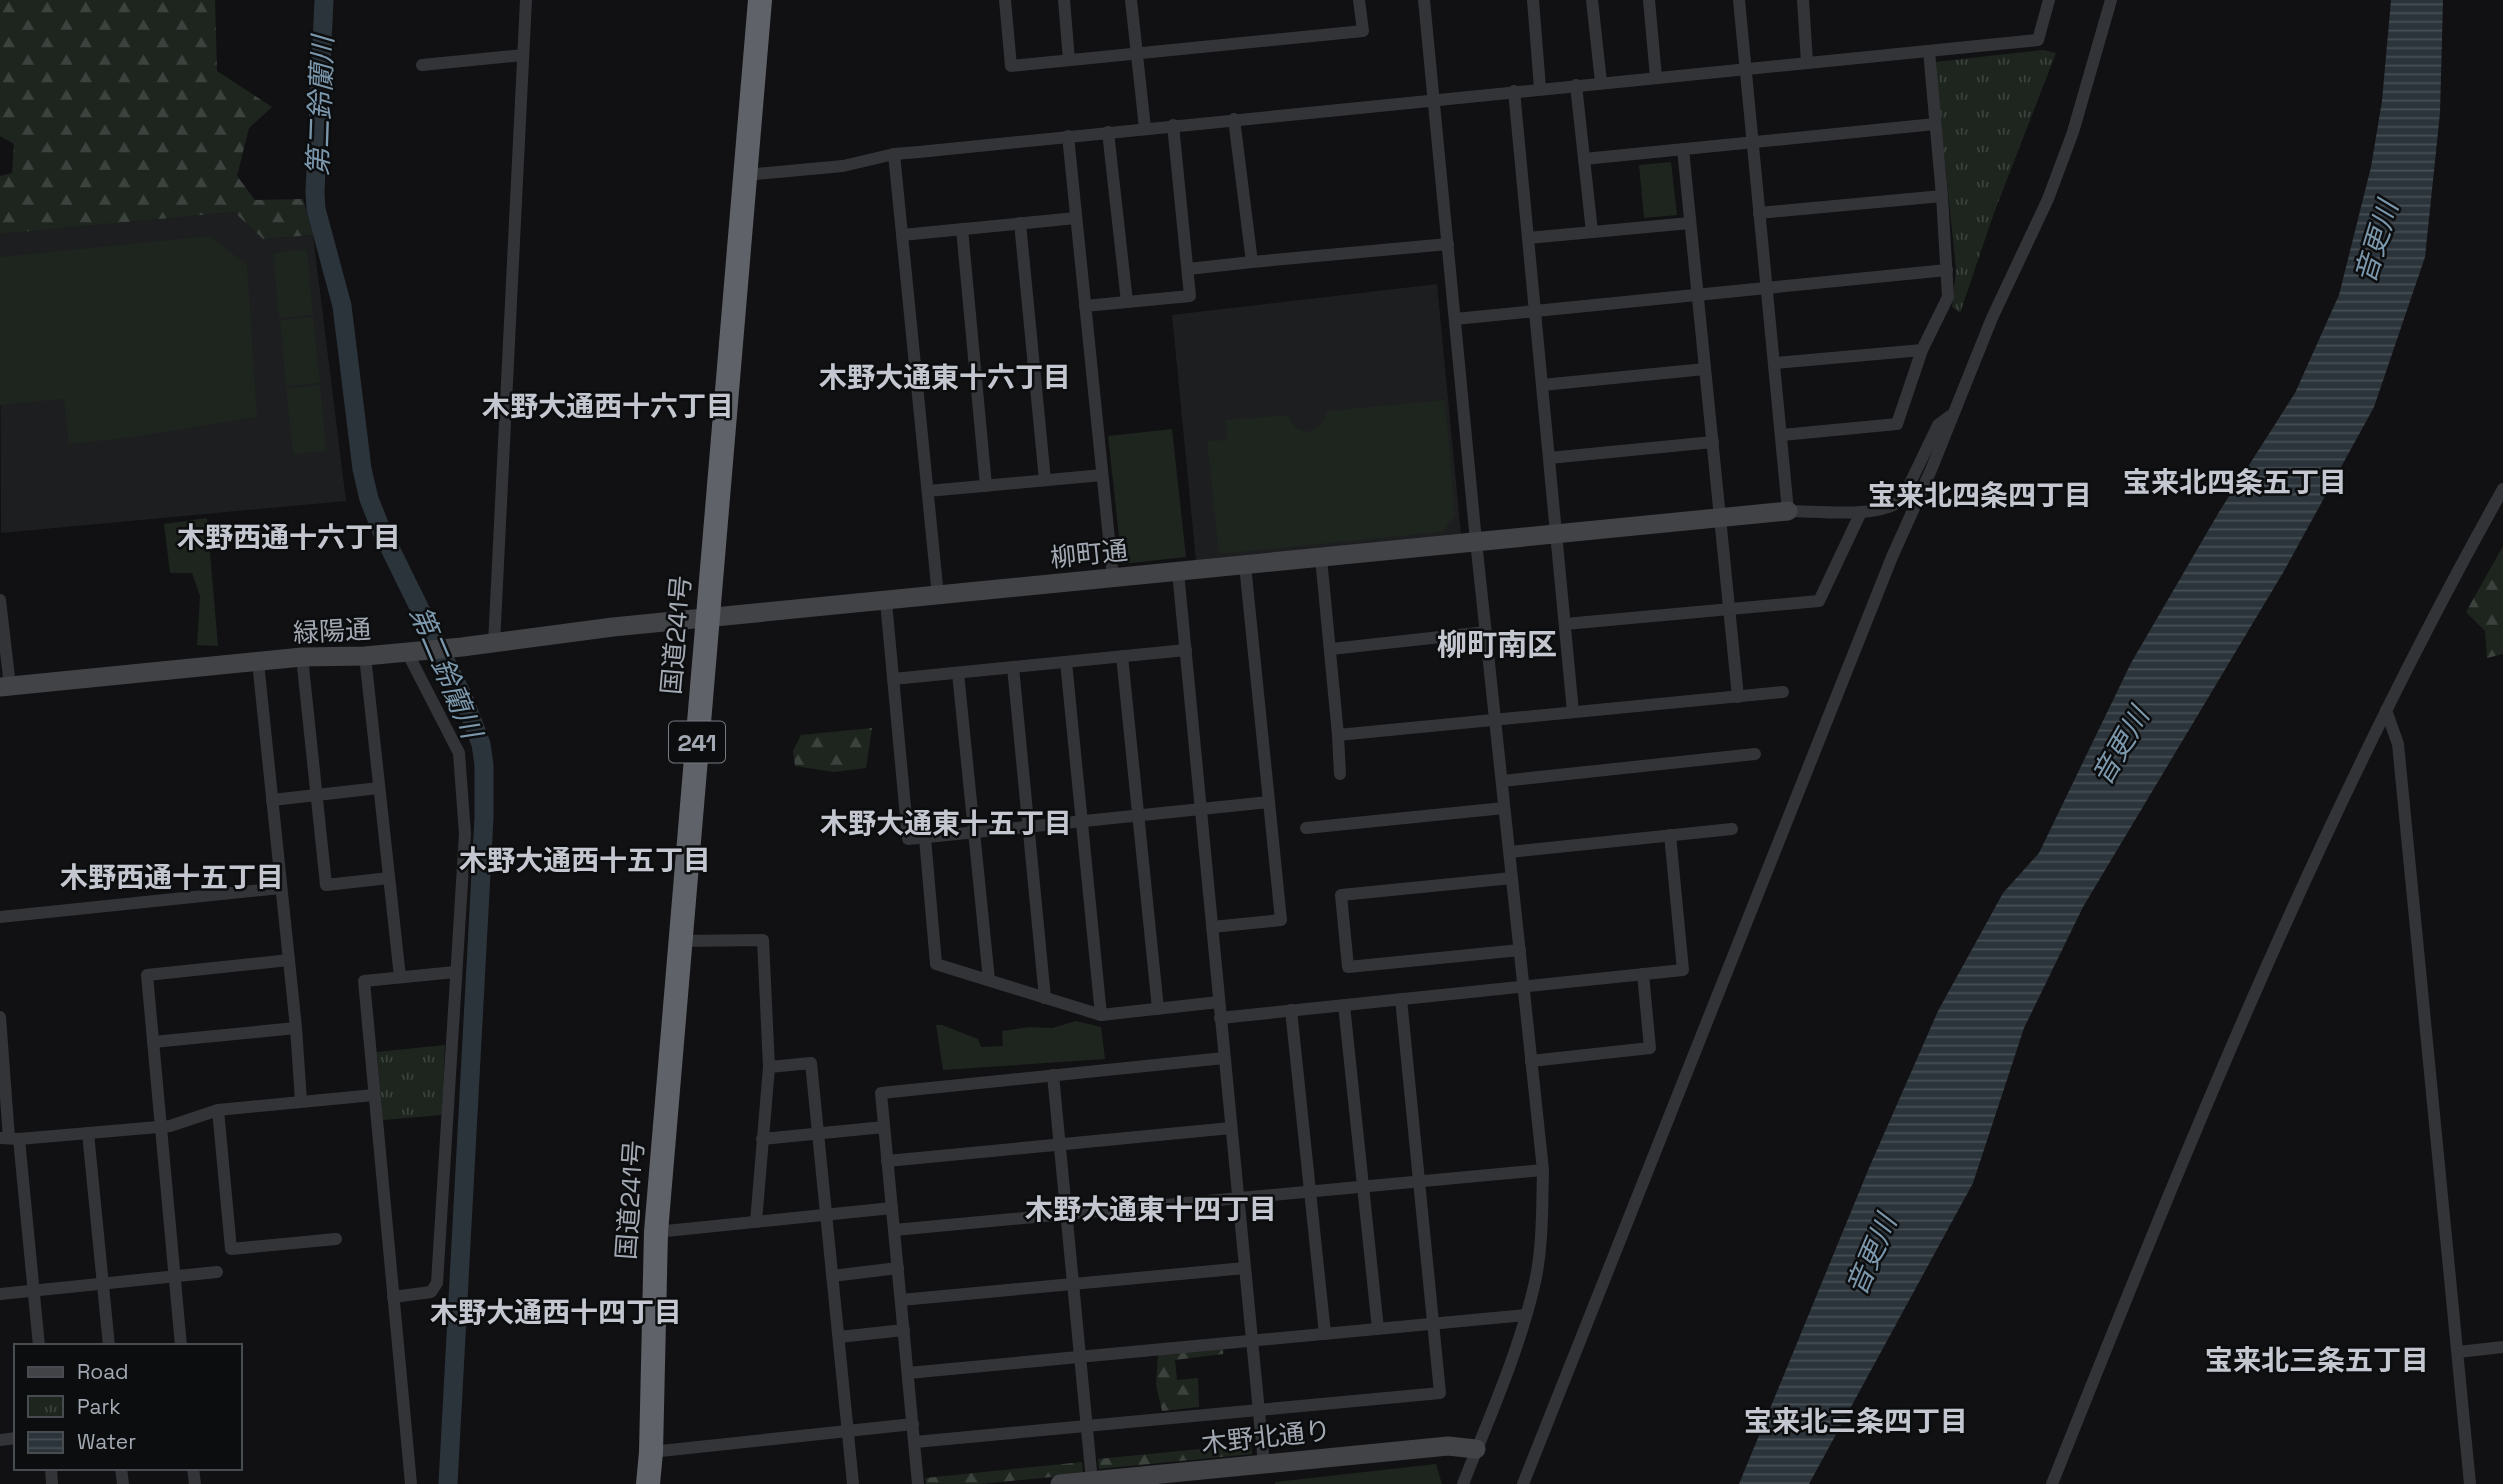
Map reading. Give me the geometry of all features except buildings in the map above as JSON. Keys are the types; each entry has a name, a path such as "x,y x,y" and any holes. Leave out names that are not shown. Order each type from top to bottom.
{"highway":[{"name":"国道241号","path":"648,1484 656,1232 760,0"}],"street":[{"path":"494,644 526,0"},
{"path":"1004,0 1011,66 1363,31 1359,0"},
{"path":"1064,0 1069,60"},
{"path":"1131,0 1145,128"},
{"path":"1424,0 1476,541 1543,1170 1542,1229 1535,1281 1508,1369 1463,1484"},
{"path":"1532,0 1540,88"},
{"path":"1592,0 1601,82"},
{"path":"1648,0 1657,77"},
{"path":"1739,0 1788,511 1861,512 1894,506 1902,500 1938,425 1951,416"},
{"path":"1803,0 1807,62"},
{"path":"745,175 842,166 894,154 2038,40 2049,0"},
{"path":"1522,1484 1774,851 1951,416 1992,318 2048,199 2073,132 2111,0"},
{"path":"1782,435 1897,425 1922,350 1948,297 1930,51"},
{"path":"422,65 523,55"},
{"path":"1576,85 1592,232"},
{"path":"1514,91 1573,712"},
{"path":"1234,119 1252,262"},
{"path":"1584,159 1935,124"},
{"path":"1085,306 1190,296 1173,125"},
{"path":"1108,132 1126,302"},
{"path":"1068,136 1113,578"},
{"path":"1683,149 1738,697"},
{"path":"894,154 938,596"},
{"path":"1759,213 1942,196"},
{"path":"902,235 1076,218"},
{"path":"1020,223 1045,480"},
{"path":"1528,238 1690,223"},
{"path":"962,229 986,486"},
{"path":"1188,269 1448,244"},
{"path":"1455,319 1947,270"},
{"path":"1774,363 1922,350"},
{"path":"1542,385 1705,369"},
{"path":"1549,458 1713,442"},
{"path":"928,491 1102,475"},
{"path":"2052,1484 2228,1050 2386,710 2465,556 2503,489"},
{"name":"柳町通","path":"708,618 1788,511"},
{"path":"1565,624 1819,601 1861,512"},
{"path":"1321,558 1340,774"},
{"path":"1212,927 1281,920 1245,565"},
{"path":"1178,572 1264,1464"},
{"path":"0,600 5,687"},
{"path":"886,602 908,839 1269,802"},
{"name":"緑陽通","path":"5,687 302,657 365,656 494,644 613,627 708,618"},
{"path":"1331,649 1486,632"},
{"path":"893,679 1186,650"},
{"path":"393,1297 431,1292 437,1283 465,834 459,753 412,652"},
{"path":"365,656 400,977"},
{"path":"1122,656 1158,1009"},
{"path":"302,657 326,885 389,878"},
{"path":"258,662 296,1028 301,1101"},
{"path":"1066,662 1101,1015"},
{"path":"1013,667 1045,998"},
{"path":"958,673 989,981"},
{"path":"1338,735 1783,692"},
{"path":"2386,710 2398,744 2470,1484"},
{"path":"1502,781 1755,754"},
{"path":"272,800 379,788"},
{"path":"1306,828 1504,808"},
{"path":"1510,852 1732,829"},
{"path":"1220,1018 1683,970 1670,835"},
{"path":"925,838 936,964 1101,1015 1219,1002"},
{"path":"1512,878 1341,895 1348,967 1520,950"},
{"path":"0,917 281,888"},
{"path":"680,941 763,940 769,1067 756,1222"},
{"path":"181,1344 146,975 289,960"},
{"path":"411,1484 364,981 455,972"},
{"path":"1531,1061 1650,1048 1643,974"},
{"path":"915,1442 1440,1393 1401,999"},
{"path":"1344,1005 1378,1329"},
{"path":"1291,1010 1325,1334"},
{"path":"0,1017 10,1138 39,1344"},
{"path":"153,1042 296,1028"},
{"path":"918,1484 881,1093 1224,1058"},
{"path":"769,1067 811,1063 853,1484"},
{"path":"1053,1075 1092,1481"},
{"path":"10,1138 170,1126 218,1110 373,1095"},
{"path":"218,1110 231,1249 336,1239"},
{"path":"762,1139 884,1127"},
{"path":"887,1161 1231,1128"},
{"path":"88,1133 109,1344"},
{"path":"894,1230 1543,1170"},
{"path":"656,1232 892,1208"},
{"path":"832,1276 898,1268"},
{"path":"901,1300 1245,1268"},
{"path":"0,1293 218,1272"},
{"path":"908,1373 1526,1315"},
{"path":"839,1337 904,1330"},
{"path":"2458,1352 2503,1347"},
{"path":"651,1452 913,1424"},
{"name":"木野北通り","path":"1060,1484 1448,1446 1476,1449"}],"shaded area":[{"path":"234,212 263,239 313,235 346,501 1,533 0,234"},
{"path":"1437,284 1461,534 1196,561 1172,315"}],"green space":[{"path":"0,0 215,0 217,71 272,107 249,128 237,176 255,200 303,199 313,235 263,239 234,212 0,234 0,176 12,173 14,144 0,136"},
{"path":"2043,50 2056,53 1994,213 1960,313 1952,307 1956,270 1935,62"},
{"path":"1671,162 1677,215 1644,218 1639,165"},
{"path":"210,236 247,265 257,417 126,438 69,444 64,399 0,405 0,257"},
{"path":"307,249 313,315 279,318 273,253"},
{"path":"313,317 320,383 286,386 280,320"},
{"path":"320,385 326,451 293,454 286,388"},
{"path":"1445,400 1455,515 1442,532 1219,554 1207,441 1227,440 1225,420 1288,415 1297,428 1308,431 1319,425 1327,411"},
{"path":"1172,429 1186,557 1122,564 1108,436"},
{"path":"207,518 218,646 197,645 200,596 192,573 170,573 164,524"},
{"path":"2503,546 2503,654 2487,658 2485,631 2466,612"},
{"path":"872,728 866,768 834,772 795,766 793,751 801,735"},
{"path":"1076,1021 1101,1027 1105,1059 943,1070 936,1025 978,1039 981,1047 1003,1046 1002,1031 1029,1027 1052,1028"},
{"path":"445,1045 442,1115 383,1120 377,1052"},
{"path":"1224,1346 1223,1354 1175,1360 1177,1380 1198,1378 1199,1407 1162,1411 1156,1385 1158,1354"},
{"path":"1251,1444 1252,1454 1099,1469 1098,1459"},
{"path":"1082,1462 1083,1474 980,1484 926,1484 925,1478"},
{"path":"1436,1464 1442,1484 1275,1484 1275,1482"}],"water":[{"name":"音更川","path":"2391,0 2443,0 2440,113 2425,257 2374,407 2284,571 2083,907 2024,1028 1973,1183 1809,1484 1739,1484 1869,1168 1938,1011 2003,893 2039,853 2131,663 2219,512 2295,393 2339,295 2371,167 2382,101"}],"waterway":[{"name":"第二鈴蘭川","path":"324,0 316,209 342,306 362,469 369,499 383,534 463,697 481,744 484,765 484,818 448,1484"}],"district":[{"name":"木野大通東十六丁目","path":"945,377"},
{"name":"木野大通西十六丁目","path":"608,406"},
{"name":"宝来北四条五丁目","path":"2235,482"},
{"name":"宝来北四条四丁目","path":"1980,495"},
{"name":"木野西通十六丁目","path":"289,537"},
{"name":"柳町南区","path":"1497,644"},
{"name":"木野大通東十五丁目","path":"946,823"},
{"name":"木野大通西十五丁目","path":"585,860"},
{"name":"木野西通十五丁目","path":"172,877"},
{"name":"木野大通東十四丁目","path":"1151,1209"},
{"name":"木野大通西十四丁目","path":"556,1312"},
{"name":"宝来北三条五丁目","path":"2317,1360"},
{"name":"宝来北三条四丁目","path":"1856,1421"}]}
